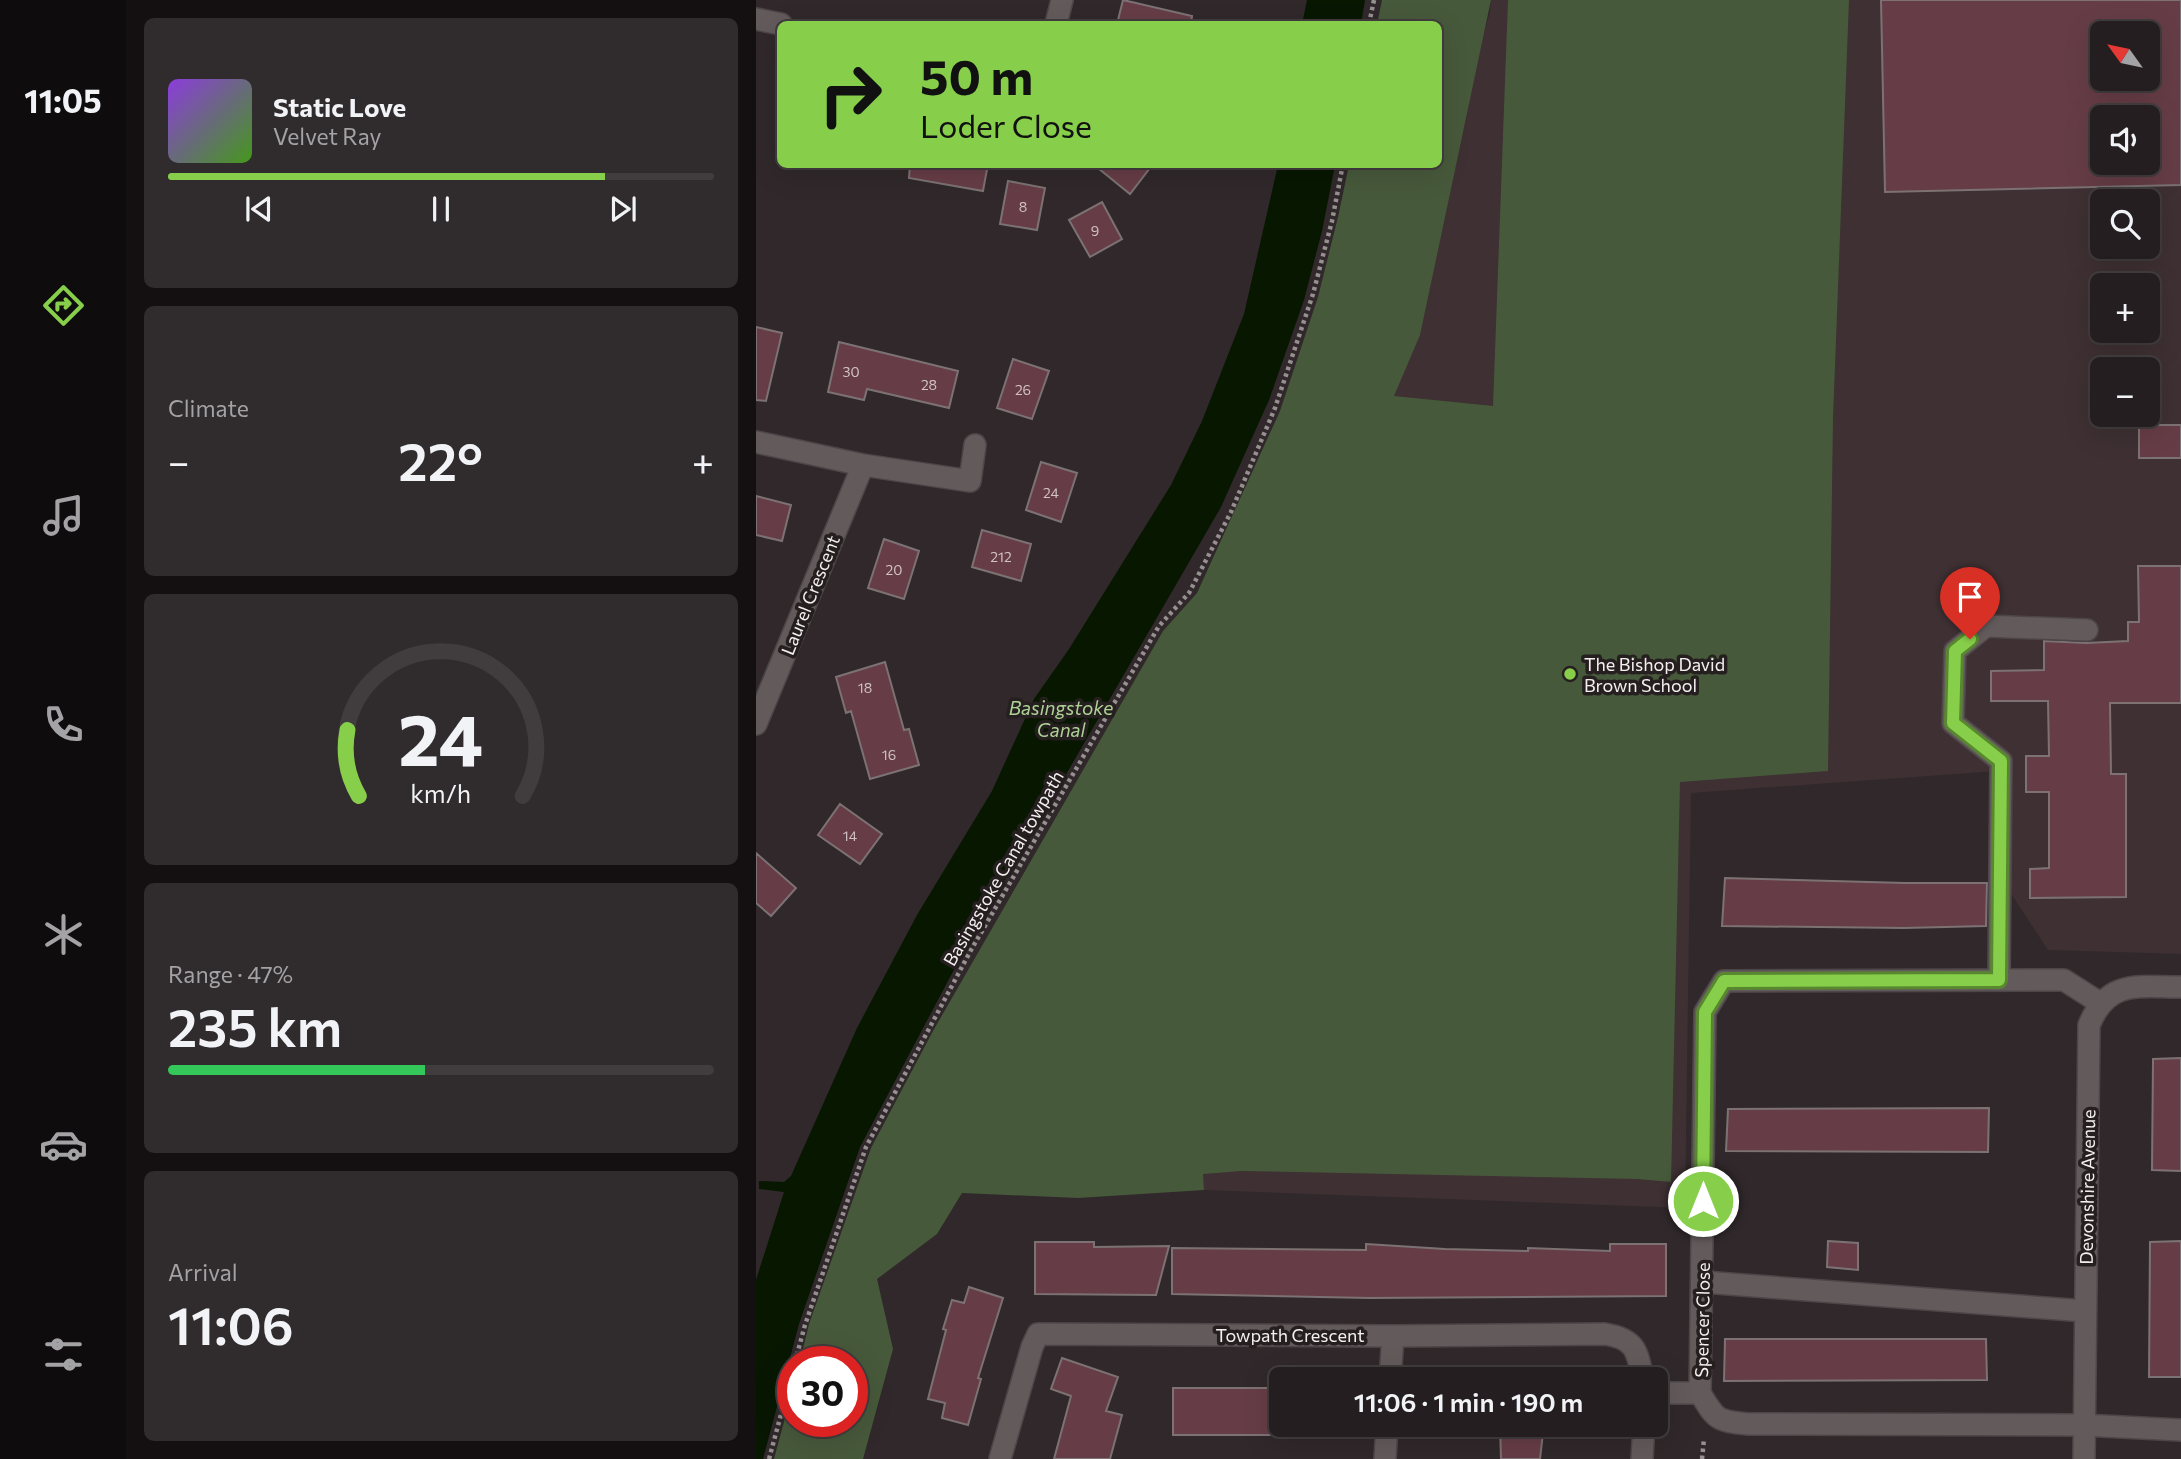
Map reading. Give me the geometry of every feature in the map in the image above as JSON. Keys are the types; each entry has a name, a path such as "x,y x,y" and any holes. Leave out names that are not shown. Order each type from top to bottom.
{"street":[{"path":"1057,21 1062,0"},
{"path":"756,19 777,23"},
{"path":"756,442 863,465 971,481 975,445"},
{"name":"Laurel Crescent","path":"756,724 863,465"},
{"path":"2087,630 1986,626 1955,651 1953,723 2001,761 1999,980 2064,980 2100,1003 2127,986 2181,987"},
{"name":"Spencer Close","path":"1999,980 1724,981 1705,1012 1700,1393 1713,1415 1727,1422 1846,1426 2083,1425 2181,1430"},
{"name":"Devonshire Avenue","path":"2084,1459 2089,1025 2100,1003"},
{"path":"1703,1282 2085,1311"},
{"name":"Towpath Crescent","path":"1000,1459 1038,1334 1605,1334 1623,1336 1638,1353 1641,1367"},
{"path":"1391,1367 1393,1336"},
{"path":"1668,1393 1700,1393"},
{"path":"1385,1459 1386,1437"},
{"path":"1642,1459 1643,1437"}],"path":[{"path":"1370,21 1374,0"},
{"name":"Basingstoke Canal towpath","path":"799,1346 866,1147 971,950 1159,626 1189,593 1231,512 1275,408 1312,294 1332,221 1342,168"},
{"path":"769,1459 777,1429"}],"shaded area":[{"name":"The Bishop David Brown School","path":"1382,0 1491,0 1420,335 1394,396 1493,406 1508,0 1849,0 1833,418 1828,771 1680,782 1671,1182 1638,1179 1241,1171 1203,1174 1204,1190 1078,1198 962,1193 937,1234 877,1279 893,1349 863,1459 774,1459 780,1437 868,1437 868,1346 804,1346 871,1148 933,1031 1163,631 1197,593 1280,411 1318,297 1348,168 1442,168 1442,21 1378,21"},
{"name":"The Bishop David Brown School","path":"1491,0 2181,0 2181,954 2048,950 1994,868 1998,771 1691,793 1685,1208 1204,1190 1202,1174 1230,929 1490,12"}],"water":[{"path":"1307,0 1365,0 1362,21 1303,21"},
{"name":"Basingstoke Canal","path":"1277,168 1334,168 1304,300 1269,400 1221,507 966,947 860,1147 793,1346 777,1346 777,1406 763,1459 756,1459 756,1280 784,1192 759,1189 759,1181 784,1182 791,1176 857,1028 917,915 992,791 1034,699 1069,649 1171,485 1202,421 1244,314"}],"building":[{"path":"1123,0 1192,16 1191,21 1118,21"},
{"path":"1881,0 2181,0 2181,185 1885,192"},
{"path":"910,168 987,168 983,191 909,178"},
{"path":"1098,168 1150,168 1130,194"},
{"path":"1008,181 1045,188 1037,230 1000,224"},
{"path":"1102,202 1122,239 1090,257 1069,220"},
{"path":"756,327 782,333 766,401 756,400"},
{"path":"839,342 958,371 949,408 867,389 864,400 828,392"},
{"path":"1013,359 1049,371 1032,419 997,408"},
{"path":"2181,425 2181,458 2139,458 2139,427"},
{"path":"1041,462 1077,473 1061,522 1026,510"},
{"path":"756,496 791,505 782,541 756,535"},
{"path":"982,530 1031,544 1021,581 972,567"},
{"path":"884,539 919,551 904,599 868,588"},
{"path":"2138,566 2181,566 2181,703 2110,703 2111,774 2126,774 2126,897 2030,898 2030,869 2049,868 2049,792 2026,792 2026,756 2049,756 2048,701 1991,701 1991,671 2044,670 2044,641 2128,641 2128,622 2139,622"},
{"path":"885,662 904,730 909,729 919,765 870,779 851,711 846,713 836,677"},
{"path":"840,804 882,834 860,864 818,835"},
{"path":"756,853 796,888 771,916 756,903"},
{"path":"1725,878 1987,883 1986,926 1722,926"},
{"path":"2181,1058 2181,1171 2152,1170 2153,1059"},
{"path":"1989,1108 1988,1152 1726,1151 1728,1109"},
{"path":"1828,1241 1858,1243 1858,1270 1827,1267"},
{"path":"2181,1241 2181,1377 2149,1377 2150,1242"},
{"path":"1035,1242 1094,1242 1094,1247 1169,1246 1156,1295 1035,1294"},
{"path":"1366,1244 1445,1249 1610,1251 1610,1244 1666,1244 1666,1296 1369,1298 1172,1294 1172,1248 1366,1250"},
{"path":"969,1287 1003,1298 978,1378 981,1379 968,1425 942,1418 945,1403 928,1399 952,1300 964,1303"},
{"path":"1725,1339 1986,1339 1987,1380 1724,1381"},
{"path":"1062,1358 1118,1377 1106,1411 1122,1415 1110,1459 1054,1459 1071,1396 1051,1389"},
{"path":"1173,1388 1269,1388 1269,1435 1173,1435"},
{"path":"1500,1437 1543,1437 1540,1459 1501,1459"}],"place":[{"name":"The Bishop David Brown School","path":"1570,674"}],"route":[{"path":"1703,1201 1705,1012 1724,981 1999,980 2001,761 1953,723 1955,651 1970,639"}]}
